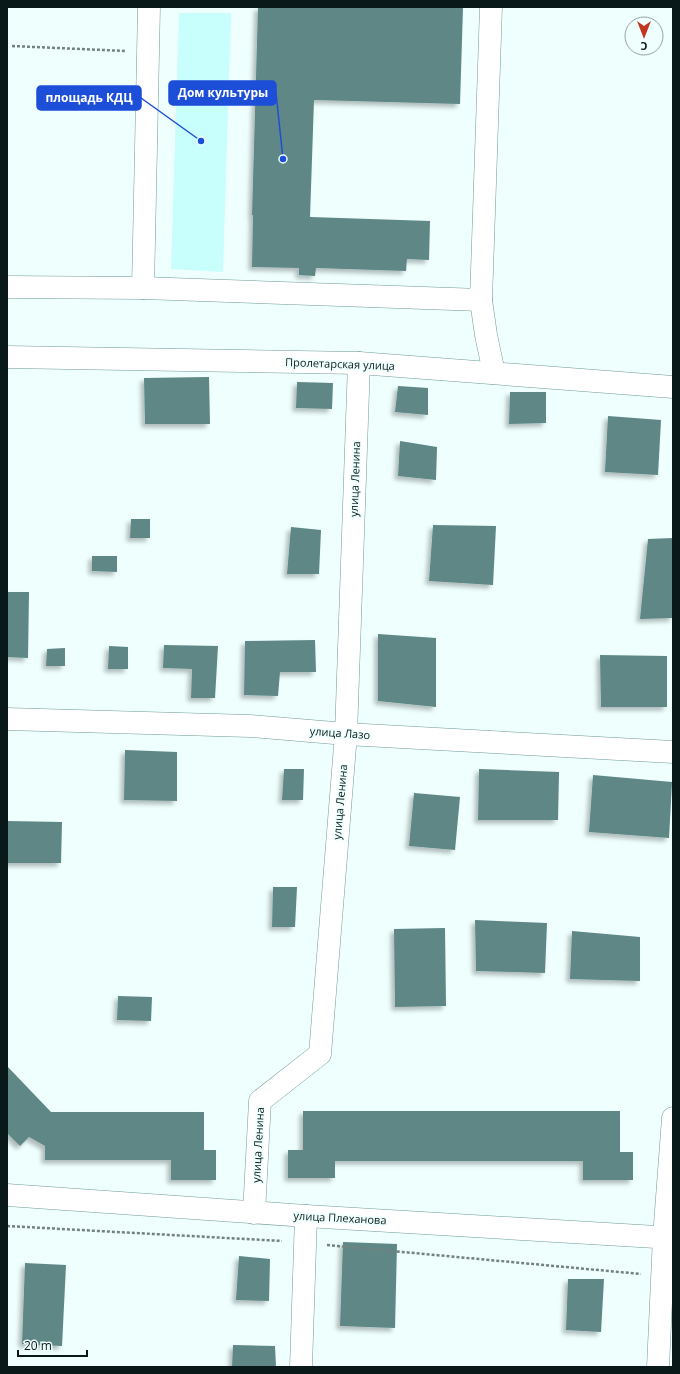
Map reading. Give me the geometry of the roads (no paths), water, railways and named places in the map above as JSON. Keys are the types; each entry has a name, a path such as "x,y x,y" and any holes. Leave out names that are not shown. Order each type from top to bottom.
{"street":[{"path":"143,288 149,7"},
{"path":"491,7 481,300 486,335 494,373"},
{"path":"7,287 143,288 481,300"},
{"name":"Пролетарская улица","path":"7,357 359,363 673,387"},
{"name":"улица Ленина","path":"254,1213 260,1101 320,1054 346,734 359,363"},
{"name":"улица Лазо","path":"7,719 250,726 346,734 673,752"},
{"path":"658,1367 662,1276 668,1238 673,1118"},
{"name":"улица Плеханова","path":"7,1195 254,1213 668,1238"},
{"path":"301,1367 306,1216"}],"place":[{"name":"площадь КДЦ","path":"201,141"},
{"name":"Дом культуры","path":"283,159"}]}
